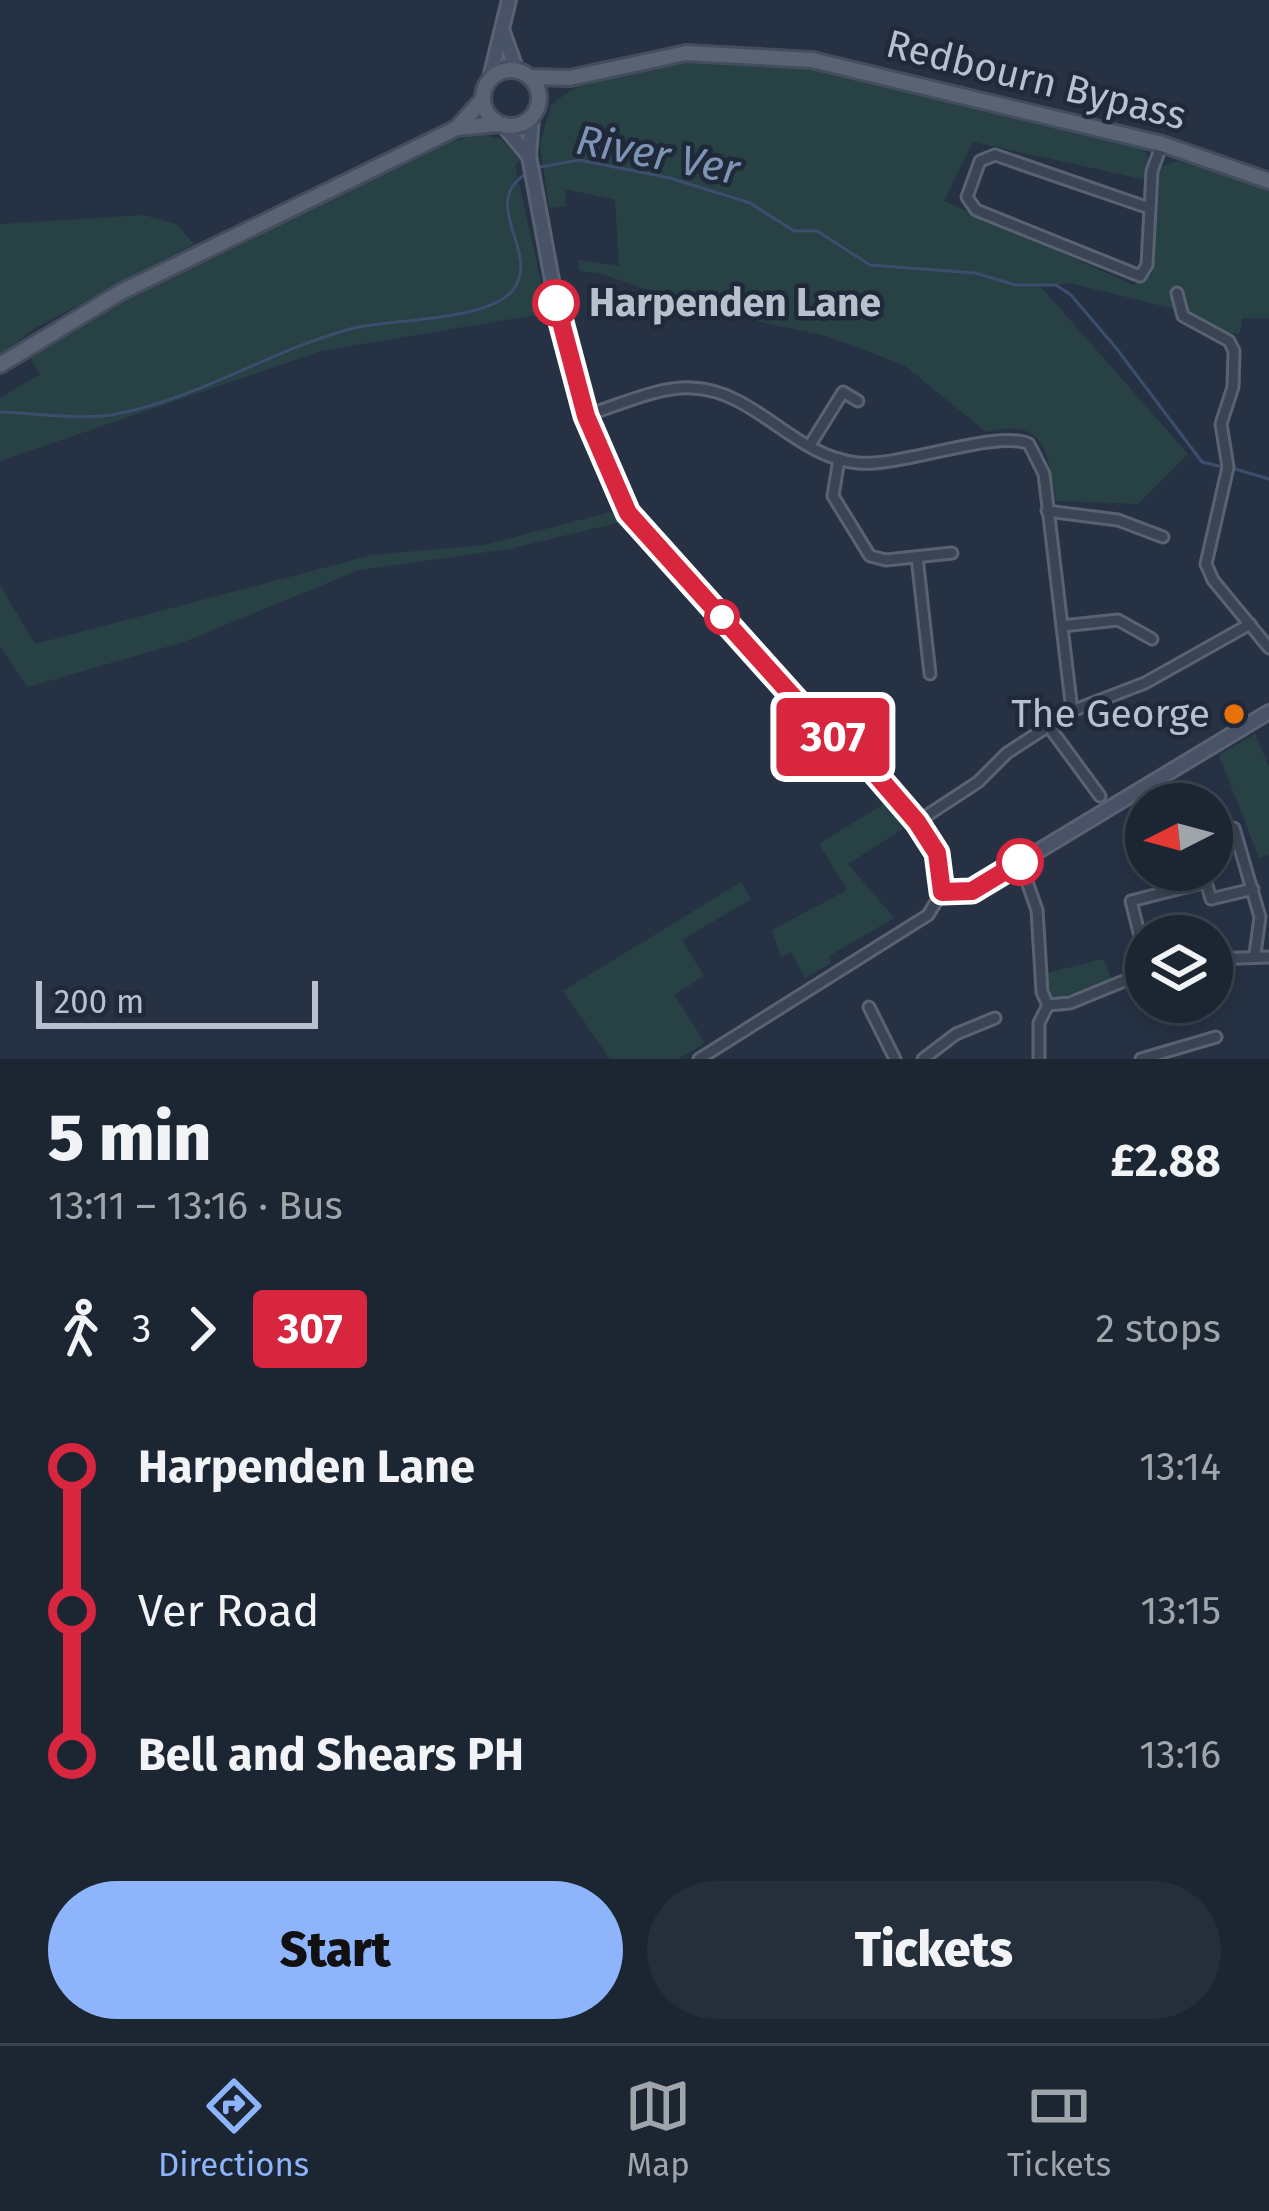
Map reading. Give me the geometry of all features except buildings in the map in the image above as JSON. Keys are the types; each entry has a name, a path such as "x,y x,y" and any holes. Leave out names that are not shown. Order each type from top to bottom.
{"main road":[{"name":"Redbourn Bypass","path":"523,74 570,78 686,53 776,55 891,75 1162,144 1269,181"},
{"path":"0,365 121,292 457,128 522,124 536,110 523,74 500,73 488,82 483,99 457,128"},
{"name":"Redbourn Bypass","path":"536,110 570,78"},
{"path":"483,99 501,124"}],"street":[{"path":"488,82 508,0"},
{"path":"503,31 523,74"},
{"path":"536,110 531,168 564,345 586,416 628,513 917,822 937,853 942,892 928,915 700,1059"},
{"path":"501,124 531,168"},
{"path":"1149,208 995,155 980,161 968,196 976,210 1135,277 1146,271 1152,171 1162,144"},
{"path":"1177,292 1183,316 1229,341 1234,351 1233,387 1220,424 1228,467 1206,564 1213,580 1269,649"},
{"path":"586,416 690,387 748,406 777,430 838,459 873,463 963,451 1000,439 1020,440 1041,461 1072,711"},
{"path":"810,446 843,392 858,401"},
{"path":"838,459 832,496 861,547 880,560 952,553"},
{"path":"1047,511 1118,520 1163,537"},
{"path":"917,557 930,674"},
{"path":"1062,626 1118,620 1151,639"},
{"path":"917,822 978,782 1016,746 1072,711 1145,683 1250,624"},
{"path":"942,892 972,891 1104,802 1269,712"},
{"path":"1050,728 1104,802"},
{"path":"1234,828 1260,917 1255,954"},
{"path":"1020,862 1038,925 1042,992 1048,1005"},
{"path":"1135,915 1131,901 1205,882 1215,915"},
{"path":"1211,899 1253,889"},
{"path":"1233,957 1269,957"},
{"path":"1048,1005 1070,1004 1125,981"},
{"path":"1039,1059 1039,1024 1048,1005"},
{"path":"869,1007 895,1059"},
{"path":"923,1059 956,1034 995,1018"},
{"path":"1141,1059 1216,1037"}],"green space":[{"path":"746,59 854,74 1144,149 1150,162 1147,180 973,142 944,201 1134,285 1152,274 1160,167 1177,161 1269,187 1269,318 1242,318 1240,334 1198,323 1183,301 1175,309 1069,283 1041,287 1188,454 1138,504 1056,501 1046,454 1032,435 1006,429 986,432 904,365 826,336 709,311 599,273 579,271 578,260 619,266 615,200 565,189 566,206 549,208 540,144 551,105 571,91 618,72"},
{"path":"485,135 501,139 521,160 515,165 548,313 321,351 0,461 0,398 40,374 29,356 133,293 398,162 441,144"},
{"path":"144,215 176,224 194,244 32,330 0,357 0,224"},
{"path":"618,510 621,522 509,549 359,570 184,642 28,687 0,647 0,585 35,644 372,555 484,545"},
{"path":"1255,734 1269,767 1269,855 1259,858 1219,755"},
{"path":"890,800 909,825 848,864 894,918 829,956 831,963 805,978 791,952 781,957 772,930 847,890 819,844"},
{"path":"741,882 751,899 682,940 704,976 674,995 705,1043 678,1059 610,1059 563,991"},
{"path":"1103,959 1112,979 1059,998 1051,995 1047,973"}],"waterway":[{"name":"River Ver","path":"535,168 579,160 670,178 750,203 794,231 817,231 870,265 975,273 1016,285 1056,285 1071,295 1117,349 1202,462 1223,467"},
{"name":"River Ver","path":"0,412 111,415 203,387 323,337 371,325 462,313 501,300 520,275 508,199 513,185 527,173"},
{"name":"River Ver","path":"1232,468 1269,479"}],"bus line":[{"name":"307","path":"556,303 586,416 628,513 650,541 814,720 873,771 927,834 937,853 942,892 972,891 1020,862"}],"place":[{"name":"Harpenden Lane","path":"556,303"},
{"name":"The George","path":"1234,714"}]}
